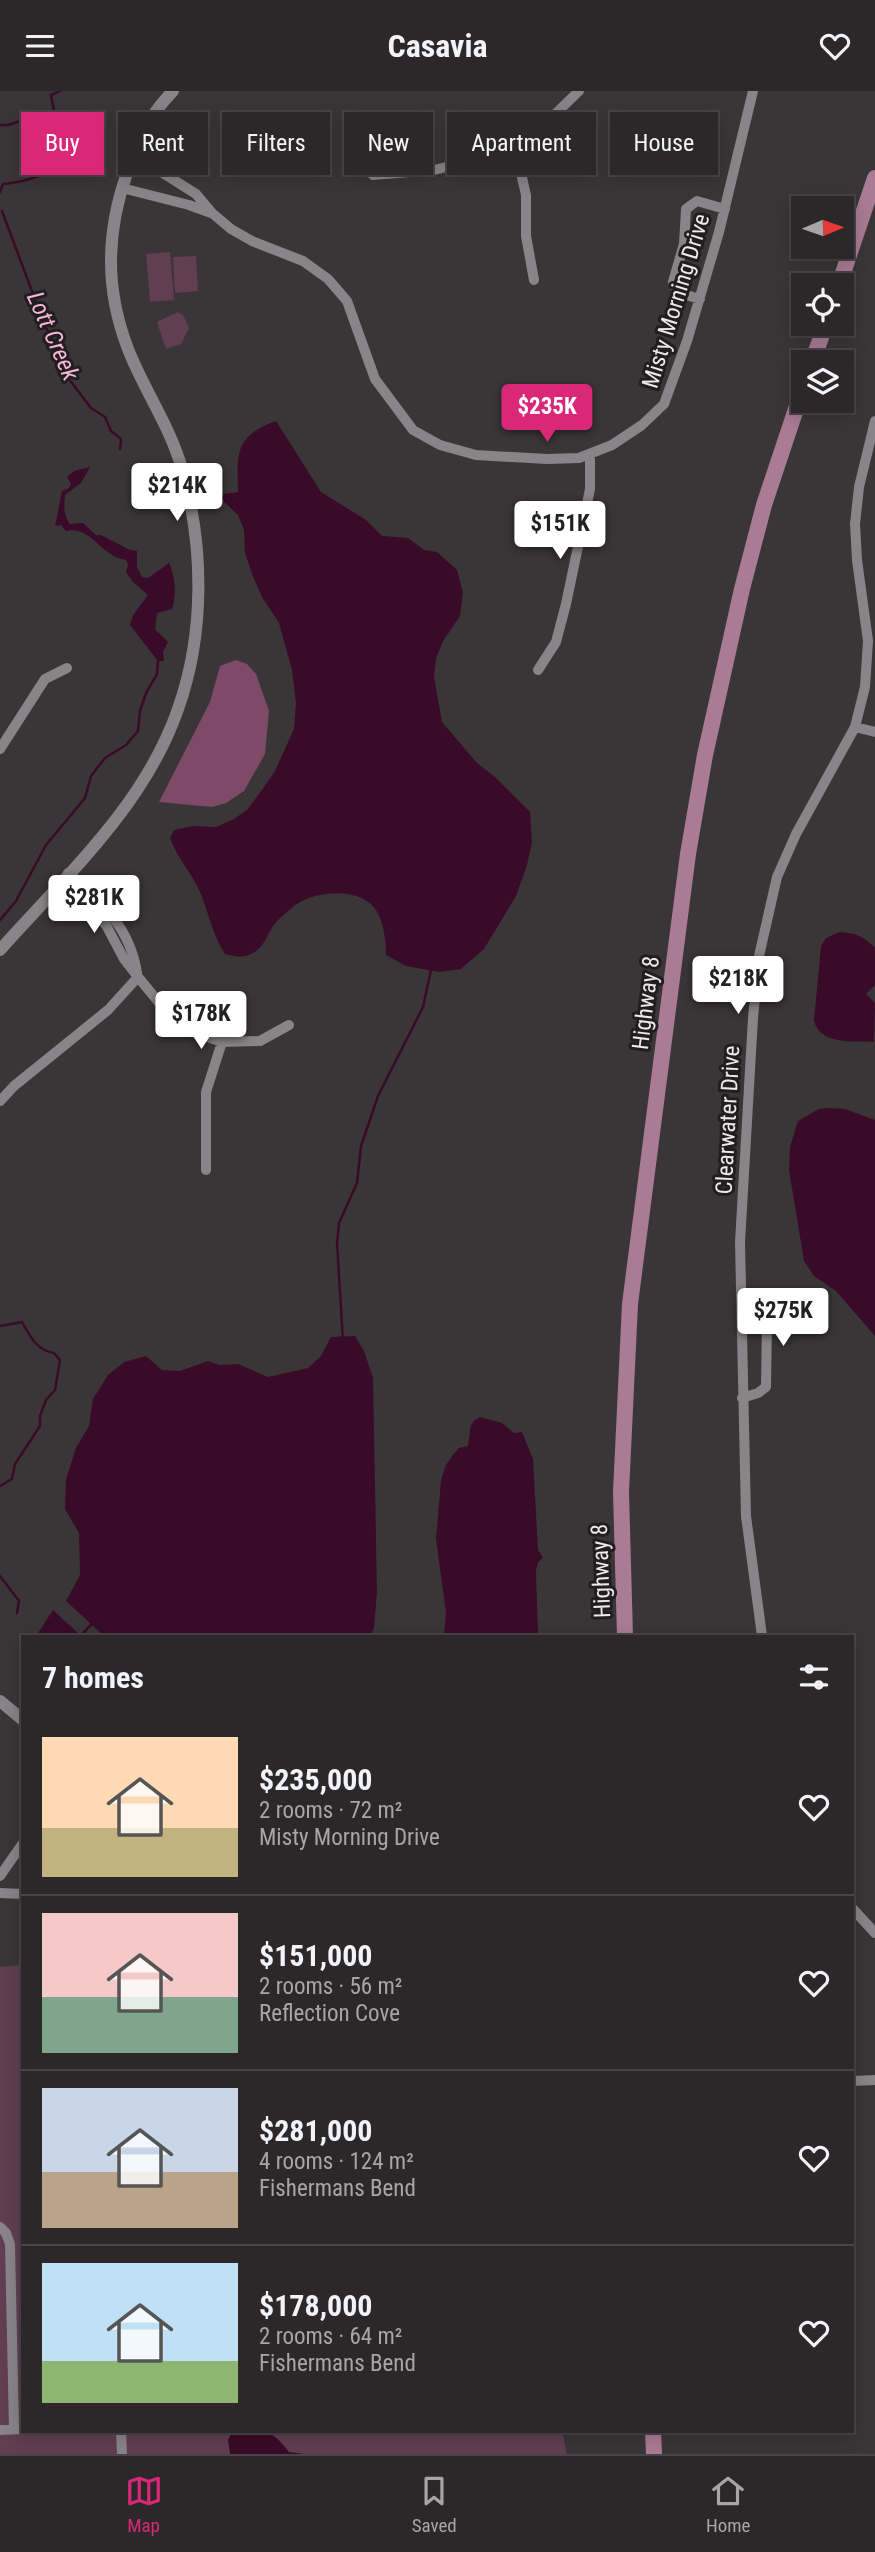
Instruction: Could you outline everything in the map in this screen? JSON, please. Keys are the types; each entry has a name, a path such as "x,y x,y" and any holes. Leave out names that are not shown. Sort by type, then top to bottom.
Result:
{"main road":[{"path":"843,273 875,178"},
{"name":"Highway 8","path":"625,1635 621,1492 629,1317 688,854 707,744 739,600 765,505 795,413"},
{"path":"653,2433 654,2454"}],"street":[{"path":"154,112 173,91"},
{"path":"557,112 579,91"},
{"name":"Misty Morning Drive","path":"166,175 196,194 212,213 231,229 252,241 303,261 328,279 347,301 375,379 413,430 440,445 476,455 579,458 612,445 642,425 664,404 700,299 753,91"},
{"path":"0,950 122,813 157,760 184,691 196,627 197,558 187,487 172,439 128,349 114,296 111,241 113,220 126,175"},
{"path":"521,175 526,195 526,236 534,280"},
{"name":"Misty Morning Drive","path":"122,188 212,213"},
{"path":"700,299 679,293 673,282 684,244 686,209 697,201 725,209"},
{"name":"Clearwater Drive","path":"762,1635 746,1515 740,1242 751,1044 759,956 777,877 796,834 855,726 862,702 868,670 868,641 855,524 859,487 875,421"},
{"path":"538,670 556,642 566,604 590,489 590,455"},
{"path":"0,749 45,679 67,668"},
{"path":"862,702 875,705"},
{"path":"855,726 875,732"},
{"path":"68,873 105,905 116,920 134,956 138,977"},
{"path":"59,883 106,926 124,959 138,977 166,1011 193,1032 222,1042 260,1041 289,1025"},
{"path":"0,1101 14,1086 108,1010 138,977"},
{"path":"206,1171 206,1092 222,1042"},
{"path":"741,1296 759,1303 765,1310 767,1357 766,1387 758,1393 742,1398"},
{"path":"0,1701 21,1718"},
{"path":"0,1876 21,1846"},
{"path":"0,1893 21,1894"},
{"path":"854,1910 875,1933"},
{"path":"854,2081 875,2080"},
{"path":"0,2227 6,2233 9,2244 18,2429 0,2430"},
{"path":"121,2433 122,2454"}],"shaded area":[{"path":"170,252 174,300 150,302 146,254"},
{"path":"196,256 198,291 175,293 173,257"},
{"path":"178,312 183,315 189,328 181,344 166,349 157,322"},
{"path":"276,421 321,492 366,520 382,536 408,538 424,550 437,552 457,570 463,593 460,616 443,641 436,659 434,677 442,722 477,763 530,812 532,842 516,896 484,949 461,969 439,972 406,966 386,955 383,928 375,909 363,899 343,893 311,897 294,906 276,922 259,949 252,954 241,957 225,954 197,885 170,838 174,830 193,826 216,827 248,809 274,773 294,729 296,703 292,670 279,623 262,597 252,574 245,553 244,530 238,515 221,499 224,494 238,492 241,447 253,433"},
{"path":"90,467 81,483 65,495 66,517 70,524 83,523 96,535 137,551 137,567 142,577 148,578 169,563 175,586 174,604 172,609 157,613 155,629 168,642 163,652 164,661 158,661 130,625 133,615 148,595 126,572 126,560 109,553 82,532 66,531 61,525 55,526 62,491 71,484 67,477 74,471"},
{"path":"236,660 247,664 256,674 269,711 265,754 244,791 226,803 212,807 159,802 210,702 220,666"},
{"path":"839,932 859,936 875,948 875,985 866,994 875,1003 874,1042 830,1038 822,1034 814,1020 821,946 826,938"},
{"path":"819,1109 845,1109 875,1120 875,1336 836,1291 814,1276 804,1261 789,1170 790,1147 798,1121"},
{"path":"355,1336 364,1351 373,1378 377,1592 374,1628 370,1635 103,1635 66,1601 80,1575 79,1533 65,1509 66,1479 76,1448 89,1426 93,1399 108,1375 124,1362 146,1356 162,1370 180,1371 208,1361 219,1365 238,1364 268,1377 308,1368 321,1356 331,1337"},
{"path":"480,1417 502,1423 514,1433 522,1432 533,1459 538,1550 543,1558 538,1562 536,1571 538,1635 444,1635 446,1613 436,1539 441,1480 453,1455 459,1448 468,1446 471,1425"},
{"path":"53,1610 80,1635 37,1635"},
{"path":"21,1965 21,2433 562,2433 567,2454 0,2454 0,1967"},
{"path":"232,2433 267,2433 289,2452 304,2454 230,2454 228,2440"}],"waterway":[{"name":"Lott Creek","path":"0,192 3,184 38,176 54,166 59,141 51,95 60,91"},
{"path":"0,125 21,121"},
{"name":"Lott Creek","path":"2,211 65,374 91,408 105,417 111,431 121,439 120,449"},
{"name":"Lott Creek","path":"0,920 16,901 46,845 85,798 91,776 105,758 126,745 138,731 140,711 157,674 158,661"},
{"path":"343,1341 337,1243 339,1223 357,1183 361,1146 378,1096 423,1007 431,970"},
{"name":"Lott Creek","path":"0,1326 22,1322 38,1346 54,1353 60,1360 55,1390 46,1400 40,1416 40,1426 15,1464 12,1479 0,1486"},
{"name":"Lott Creek","path":"0,1576 19,1601 17,1613"},
{"path":"81,1635 93,1623"}]}
